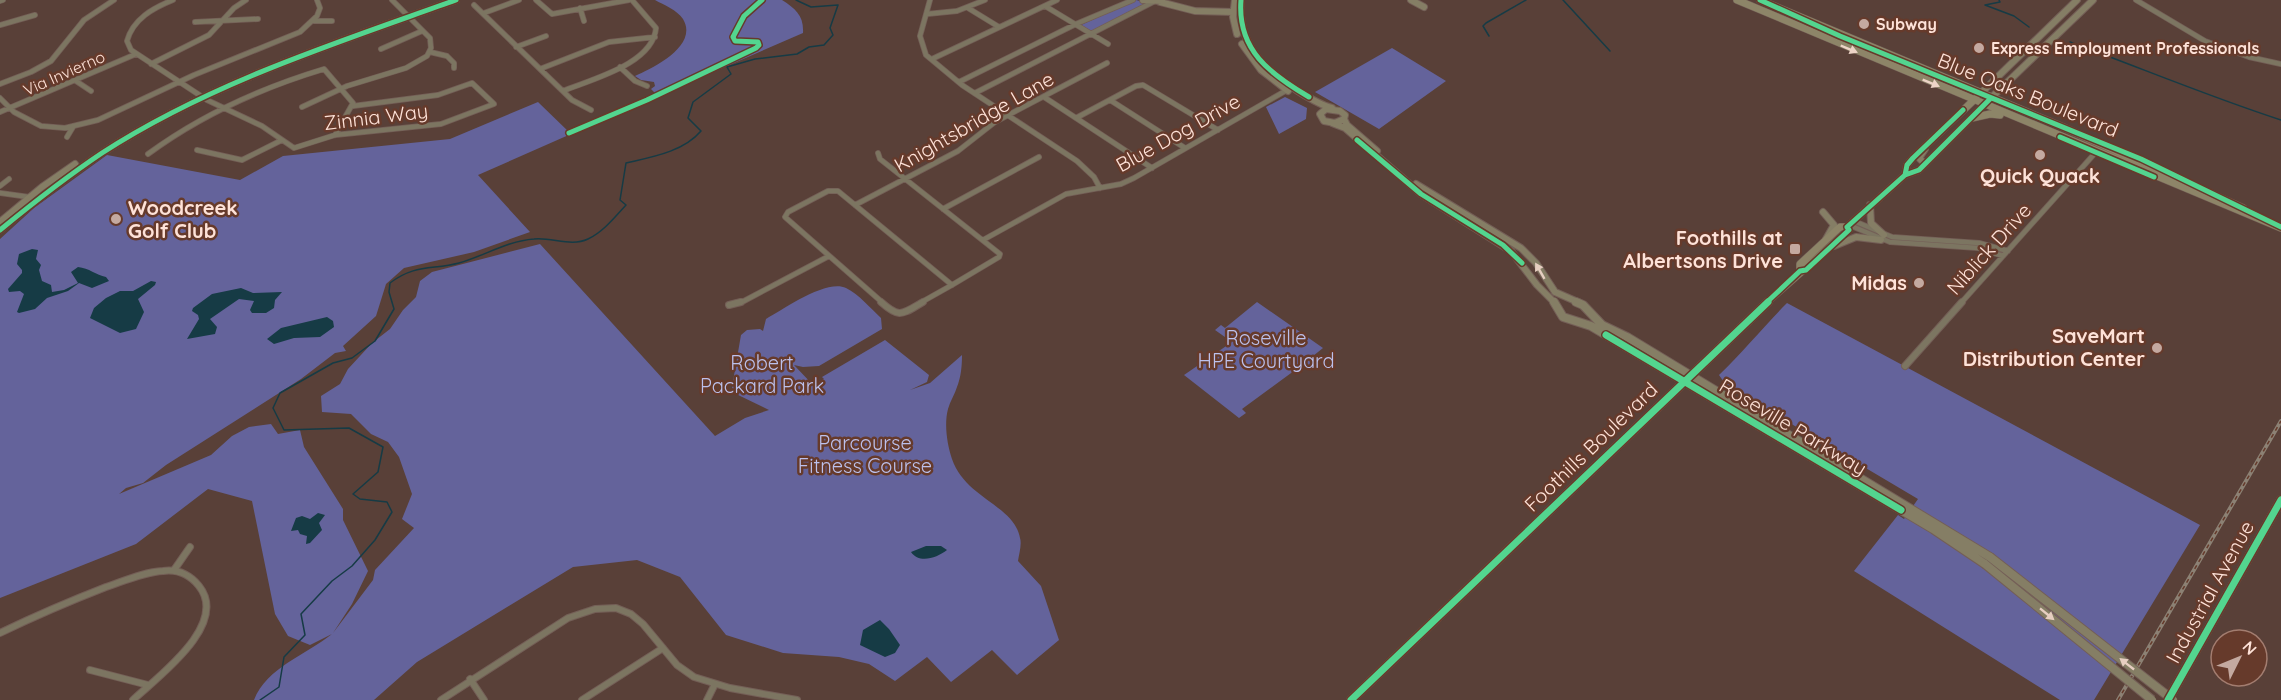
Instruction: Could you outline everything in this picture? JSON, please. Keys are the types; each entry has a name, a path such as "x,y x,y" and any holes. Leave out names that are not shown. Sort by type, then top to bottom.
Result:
{"main road":[{"name":"Blue Oaks Boulevard","path":"1737,0 2096,152 2281,227"},
{"name":"Blue Oaks Boulevard","path":"1760,0 1831,32 2123,152 2281,227"},
{"path":"1757,8 1831,32"},
{"name":"Foothills Boulevard","path":"1905,175 1906,165 1981,93"},
{"name":"Foothills Boulevard","path":"1800,271 1800,264 1825,241 1840,228 1850,224 1905,175 1919,170 1991,98"},
{"path":"1968,119 1990,114 2025,122"},
{"path":"2096,152 2108,153 2198,186"},
{"name":"Foothills Boulevard","path":"1351,700 1686,378 1800,271 1806,270 1834,246 1849,230 1850,224"}],"street":[{"path":"0,84 31,72 51,60 62,50 84,20 114,0"},
{"path":"158,0 167,2"},
{"path":"136,54 128,45 129,32 142,18 173,0"},
{"path":"151,64 199,42 234,8 246,0"},
{"path":"0,98 10,108 41,126 73,127 105,118 179,82 294,35 314,21 320,8 317,0"},
{"path":"302,107 342,88 414,65 430,52 432,42 393,0"},
{"path":"0,222 104,151 200,96 445,0"},
{"path":"407,16 456,0"},
{"path":"484,13 519,0"},
{"path":"536,0 552,14 630,0 655,26 656,37 645,52 620,67 563,91"},
{"path":"930,0 920,40 923,50 959,82 1082,164 1100,188"},
{"path":"927,14 948,13 968,8 985,0"},
{"path":"932,59 1057,0"},
{"path":"959,82 1076,24 1133,0"},
{"path":"1143,0 1159,1 1195,11 1248,12"},
{"path":"1170,0 1196,8 1236,12"},
{"path":"1235,0 1236,30 1248,54 1261,70 1287,90 1313,105 1324,121 1345,128 1412,188 1503,245"},
{"path":"1241,0 1236,12 1246,42 1267,68 1292,88 1322,105 1342,112 1347,124 1420,187 1493,231 1529,256 1555,292 1586,307 1590,314 1586,320 1576,322 1566,319 1553,300 1533,280 1522,263 1492,235 1493,231"},
{"path":"1411,0 1424,7"},
{"name":"Foothills Boulevard","path":"1981,93 2077,0"},
{"name":"Foothills Boulevard","path":"1991,98 2093,0"},
{"path":"2136,0 2205,41 2233,52 2281,64"},
{"path":"975,93 1118,21 1138,8 1159,1"},
{"path":"474,5 516,48 578,105 591,110"},
{"path":"1045,6 1108,44"},
{"path":"580,8 584,21"},
{"path":"968,8 999,27"},
{"path":"0,25 35,15"},
{"path":"195,22 258,19"},
{"path":"314,21 332,21"},
{"path":"381,49 422,31"},
{"path":"516,48 546,36"},
{"path":"540,69 609,42 656,37"},
{"path":"430,52 447,56 454,63 454,68"},
{"name":"Zinnia Way","path":"136,54 200,96 224,110 262,126 294,148 335,135 441,124 494,104 472,83 438,95 353,106"},
{"name":"Via Invierno","path":"0,112 136,54"},
{"name":"Knightsbridge Lane","path":"855,205 964,148 987,127 1107,63"},
{"path":"620,67 635,81 647,86"},
{"path":"148,154 177,134 224,110 289,81 324,69 350,98 353,106 335,135"},
{"path":"76,81 91,91"},
{"path":"1076,118 1137,85 1145,85 1218,130"},
{"name":"Blue Dog Drive","path":"983,240 1066,194 1121,184 1287,90"},
{"path":"1044,97 1152,168"},
{"path":"1110,100 1185,148"},
{"path":"1320,114 1332,108"},
{"path":"1332,123 1344,119"},
{"path":"67,137 73,127"},
{"path":"197,150 242,160 282,140"},
{"path":"1924,147 1926,150 1919,158 1925,164"},
{"name":"Niblick Drive","path":"1905,366 2096,152"},
{"path":"878,153 880,159 983,240 1000,254 999,257 952,285 902,314 894,313 787,220 785,215 832,190 838,191 952,285"},
{"path":"943,209 1039,157"},
{"path":"0,186 9,179"},
{"path":"0,193 33,198"},
{"path":"0,230 33,198"},
{"path":"1870,205 1871,223 1883,237"},
{"path":"1823,212 1834,225 1825,241"},
{"path":"1453,214 1487,231 1493,231"},
{"path":"1850,224 1909,245 1978,248 2003,256"},
{"path":"1834,246 1856,237 1883,237 1968,240 2008,251"},
{"path":"729,305 744,301 829,256"},
{"path":"1560,312 1563,303 1576,302"},
{"name":"Roseville Parkway","path":"1590,314 1602,326 1627,337 1686,378"},
{"name":"Roseville Parkway","path":"1576,322 1591,327 1686,378 1988,560 2174,700"},
{"name":"Industrial Avenue","path":"2168,700 2281,500"},
{"path":"174,570 190,548"},
{"name":"Roseville Parkway","path":"1988,560 2152,700"},
{"path":"0,633 36,616 148,573 174,570 189,577 201,587 207,602 204,619 193,642 134,700"},
{"path":"441,700 470,679 568,618 597,609 624,611 640,619 686,672 715,684 797,700"},
{"path":"582,700 663,648"},
{"path":"90,670 148,685"},
{"path":"470,679 484,700"},
{"path":"707,700 715,684"}],"green space":[{"path":"655,0 782,0 798,14 802,22 803,33 658,96 651,89 655,86 654,82 641,80 635,76 672,55 685,38 686,29 683,19 677,13"},
{"path":"1136,0 1147,3 1120,19 1091,31 1081,25"},
{"path":"1392,48 1446,81 1379,129 1315,92"},
{"path":"1285,97 1307,108 1306,119 1279,134 1266,107"},
{"path":"538,102 571,134 478,175 530,232 474,252 404,268 386,284 376,316 343,346 346,351 335,353 301,379 166,465 143,483 126,488 119,494 211,455 232,436 249,427 271,424 278,434 300,430 304,447 343,509 343,520 368,571 352,604 333,633 373,580 375,570 414,528 402,519 412,494 399,457 388,442 371,434 351,414 322,412 321,396 340,384 348,369 372,343 390,329 403,310 416,297 420,281 432,272 540,244 715,436 745,418 769,410 734,393 732,387 741,335 747,330 760,329 763,331 766,319 805,296 838,286 846,288 865,302 881,318 882,329 819,366 794,365 813,385 824,379 822,377 885,340 929,375 927,382 910,390 930,383 962,355 959,379 946,421 952,459 958,472 967,483 1009,517 1016,527 1021,540 1018,561 1041,586 1059,640 1017,675 992,650 951,682 927,657 895,681 869,664 839,657 783,653 726,635 680,577 637,560 573,567 417,662 374,700 254,700 268,679 278,670 332,634 310,645 288,636 275,614 252,501 208,489 136,544 0,598 0,239 34,208 107,155 240,180 283,156 450,139"},
{"name":"Roseville HPE Courtyard","path":"1257,302 1323,348 1313,356 1320,361 1308,370 1302,365 1242,409 1246,413 1239,418 1184,375 1232,342 1215,330 1221,325 1225,328"},
{"path":"1787,303 2200,525 2094,700 2060,700 1854,571 1898,515 1904,519 1918,499 1726,385 1719,375"}],"water":[{"path":"32,249 38,250 36,259 41,265 39,270 42,281 51,285 52,292 64,290 78,283 71,272 78,267 106,277 109,281 92,288 79,283 68,291 47,298 35,309 19,313 17,312 24,294 20,291 9,292 8,289 22,273 17,264 19,254"},
{"path":"151,281 156,282 155,285 138,299 144,312 136,329 120,333 90,318 94,308 106,298 120,291 133,291"},
{"path":"241,288 253,293 282,292 275,300 274,308 266,313 252,313 250,310 254,301 239,299 210,319 217,327 215,334 187,339 199,319 198,315 192,311 193,308 212,294"},
{"path":"327,317 333,321 334,327 320,337 294,338 274,344 267,339 281,328"},
{"path":"318,513 325,515 319,523 322,530 310,543 306,544 307,536 300,534 298,530 291,531 296,518 302,516 310,519"},
{"path":"926,546 941,546 947,550 923,559 914,556 911,552"},
{"path":"880,620 900,645 895,653 885,657 860,645 863,630"}],"waterway":[{"path":"260,700 279,687 284,657 305,635 301,614 332,581 352,566 375,540 392,512 387,502 360,499 353,494 378,472 383,447 349,428 284,430 273,408 280,393 333,363 352,358 375,341 394,309 389,292 390,283 399,277 416,270 459,263 524,240 575,242 588,239 599,232 626,205 620,200 626,163 666,153 694,138 701,131 688,118 693,102 731,74 727,67 755,59 797,54 809,47 824,45 833,35 830,28 838,5 811,7 796,0"},
{"path":"1489,36 1483,26 1486,23 1526,0"},
{"path":"1563,0 1610,51"},
{"path":"1999,0 2000,2 1985,5 2014,16 2029,27"},
{"path":"2070,42 2281,120"}],"railway":[{"path":"2118,700 2281,421"}],"cycle path":[{"path":"0,230 50,189 103,152 216,92 275,67 456,0"},
{"path":"569,133 647,100 756,48 759,45 758,42 735,41 733,37 744,16 762,0"},
{"path":"1241,0 1242,32 1249,46 1269,70 1309,97"},
{"path":"1760,0 1840,36 2141,159 2281,227"},
{"path":"1351,700 1800,271 1806,270 1849,230 1847,227 1905,175 1919,170 1991,98"},
{"path":"1905,175 1907,165 1913,158 1963,110"},
{"path":"2060,137 2154,177"},
{"path":"1357,140 1421,194 1503,245 1522,263"},
{"path":"1606,335 1901,510"},
{"path":"2168,700 2281,500"}],"place":[{"name":"Subway","path":"1864,24"},
{"name":"Express Employment Professionals","path":"1979,48"},
{"name":"Quick Quack","path":"2040,155"},
{"name":"Woodcreek Golf Club","path":"116,219"},
{"name":"Foothills at Albertsons Drive","path":"1795,249"},
{"name":"Midas","path":"1919,283"},
{"name":"SaveMart Distribution Center","path":"2157,348"}],"park label":[{"name":"Robert Packard Park","path":"762,374"},
{"name":"Parcourse Fitness Course","path":"865,454"}]}
